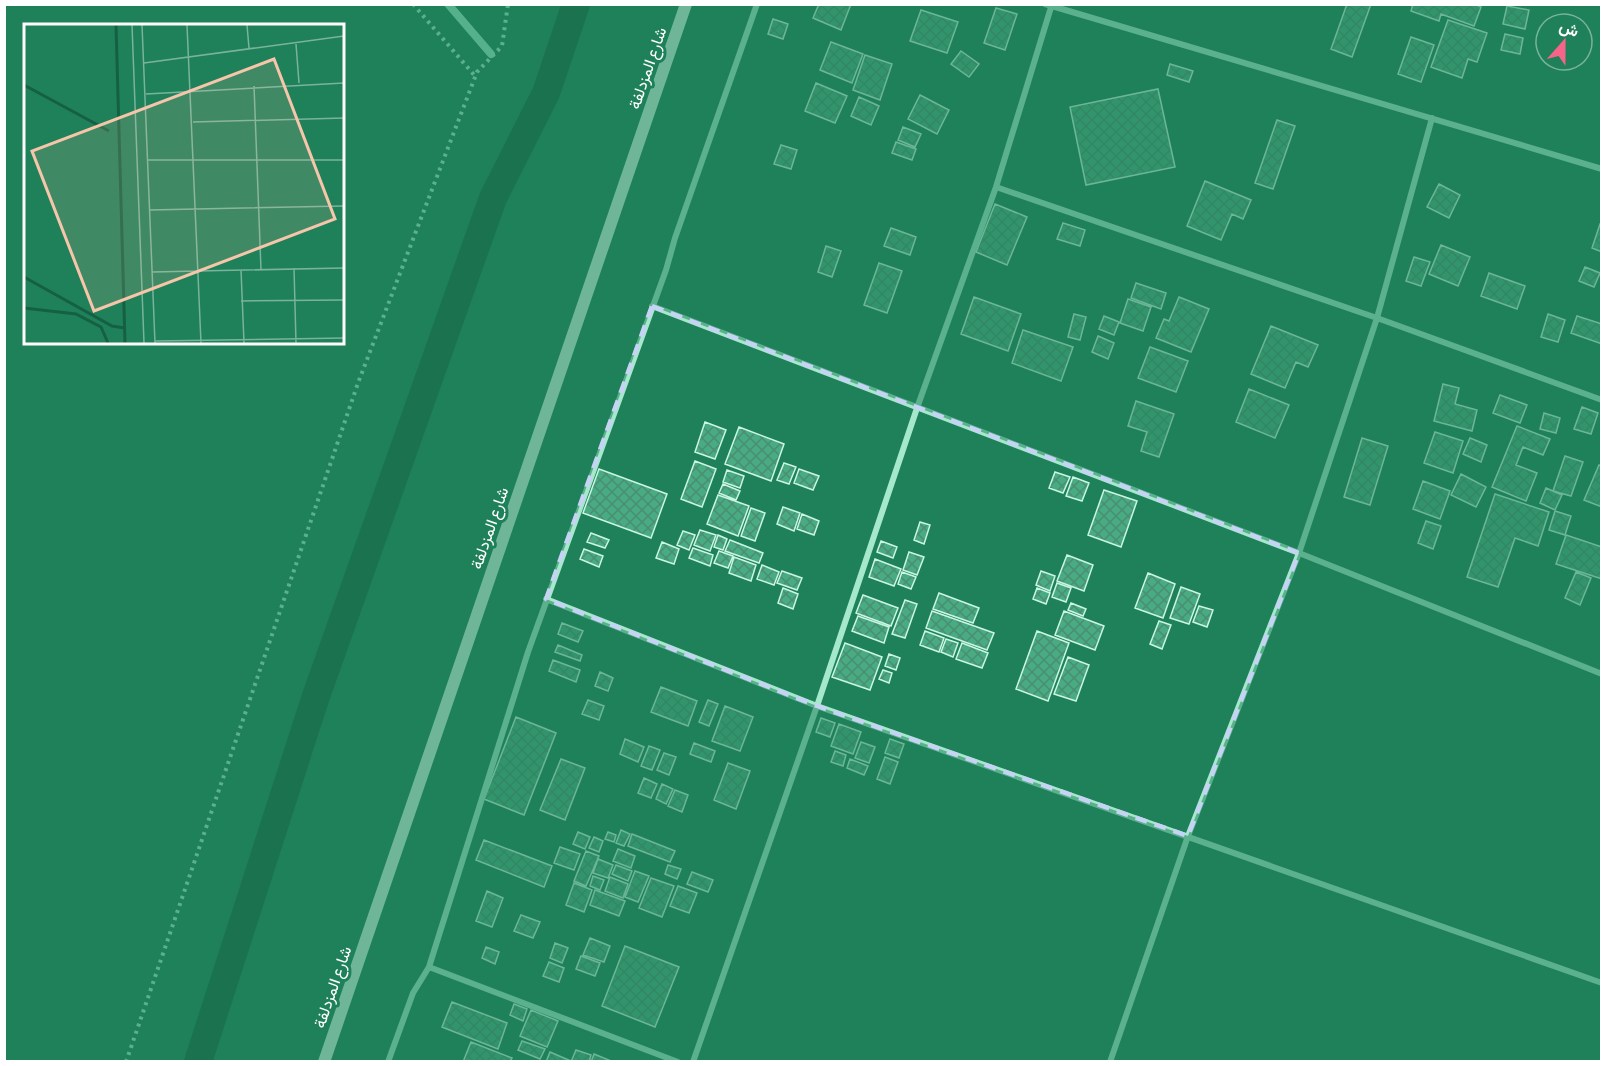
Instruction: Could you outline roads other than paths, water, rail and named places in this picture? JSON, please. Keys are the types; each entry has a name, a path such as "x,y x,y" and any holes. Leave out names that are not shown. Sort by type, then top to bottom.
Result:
{"street":[{"name":"شارع المزدلفة","path":"324,1062 686,4"},
{"path":"388,1062 413,993 429,967 546,599 666,270 675,238 757,4"},
{"path":"693,1062 817,706 916,408 996,187 1049,5 1602,169"},
{"path":"1110,1062 1188,836 1299,553 1377,318 1432,118"},
{"path":"996,187 1377,318 1602,400"},
{"path":"652,306 1299,553 1602,674"},
{"path":"546,599 817,706 1602,983"},
{"path":"429,967 678,1062"}],"waterway":[{"path":"448,4 491,54"},
{"path":"198,1062 315,699 493,198 546,93 576,4"}]}
